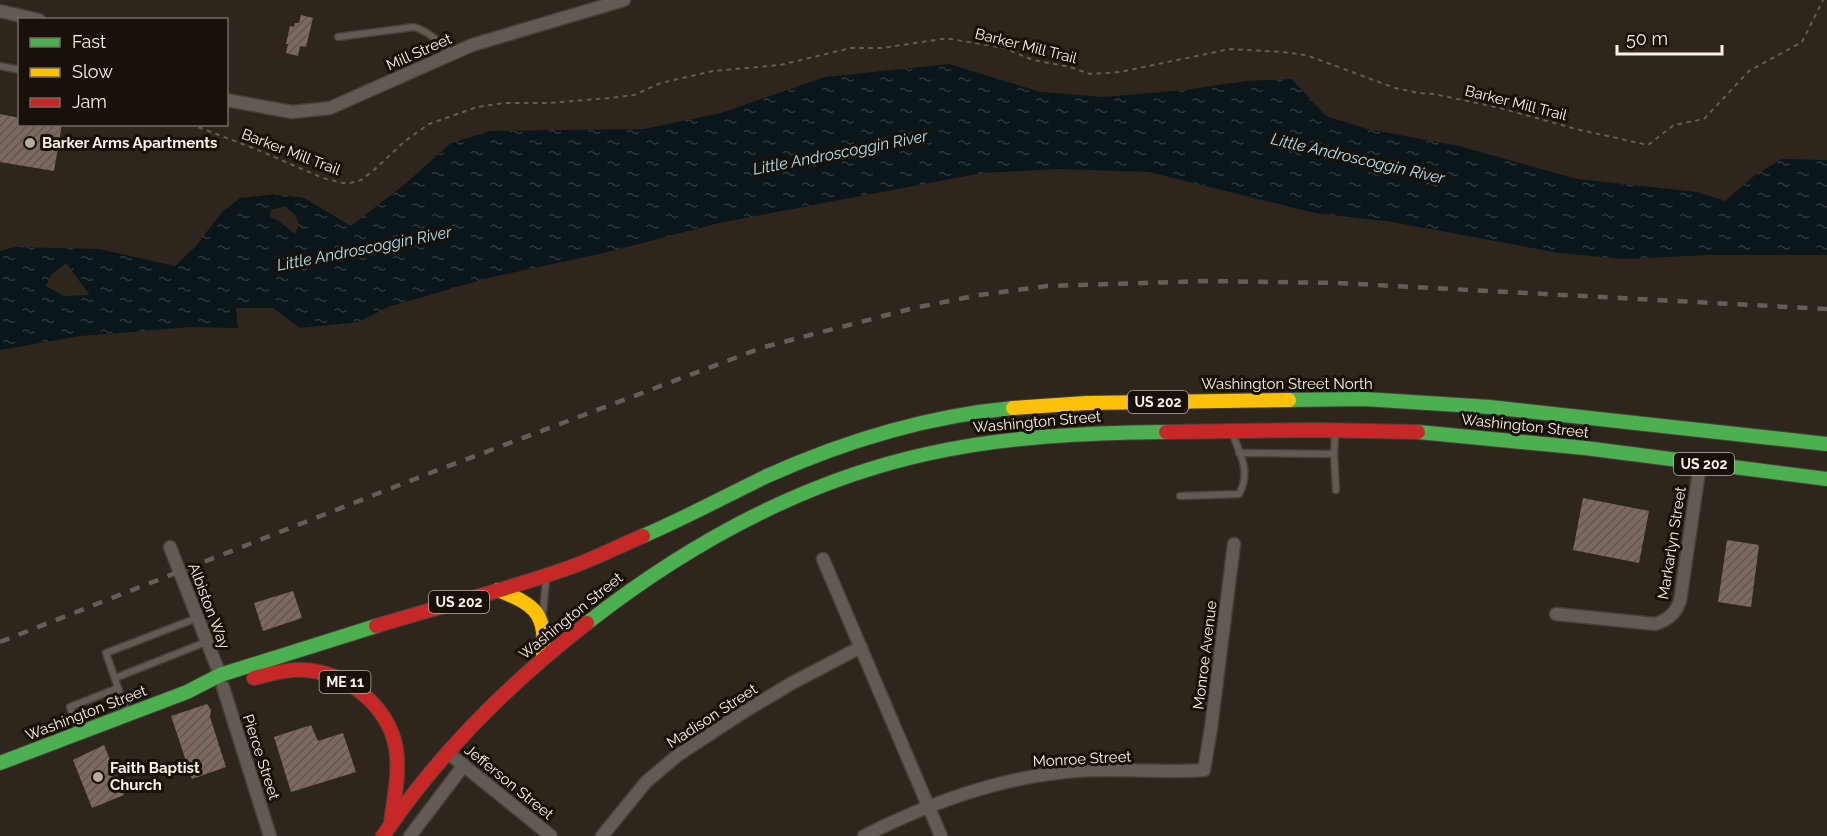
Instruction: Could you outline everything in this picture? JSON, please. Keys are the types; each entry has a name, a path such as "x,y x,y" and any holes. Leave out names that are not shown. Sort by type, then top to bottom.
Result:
{"highway":[{"name":"Washington Street North","path":"725,497 833,448 893,429 963,414 1086,403 1229,406 1364,399 1442,403 1490,406 1827,444"},
{"name":"Washington Street","path":"383,836 447,752 488,709 543,657 605,607 670,562 775,506 847,477 922,454 1032,436 1231,426 1439,434 1827,479"},
{"name":"Washington Street","path":"0,763 188,692 417,613 572,567 621,547 725,497"},
{"path":"498,590 526,602 535,610 542,621 545,635 543,657"},
{"name":"ME 11","path":"221,681 294,670 312,670 344,681 367,698 384,717 396,747 397,782 391,823"}],"street":[{"name":"Mill Street","path":"228,100 292,112 330,108 472,45 624,0"},
{"path":"0,11 30,18"},
{"name":"Markarlyn Street","path":"1556,614 1655,624 1664,622 1671,616 1680,601 1700,464"},
{"name":"Monroe Avenue","path":"1204,770 1234,544"},
{"name":"Albiston Way","path":"170,547 221,681"},
{"path":"823,559 941,836"},
{"name":"Madison Street","path":"602,836 646,782 678,755 752,706 861,647"},
{"name":"Pierce Street","path":"221,681 270,836"},
{"name":"Jefferson Street","path":"447,752 551,836"},
{"path":"410,836 464,765"},
{"name":"Monroe Street","path":"864,836 979,788 1034,776 1096,770 1204,770"}],"lane":[{"path":"338,37 414,27 423,30 452,54"},
{"path":"0,74 1,66 18,70"},
{"path":"1180,496 1239,494 1245,484 1244,465 1231,426"},
{"path":"1336,430 1334,454 1336,490"},
{"path":"1239,453 1334,454"},
{"path":"542,621 546,576"},
{"path":"128,714 106,653 197,618"},
{"path":"115,678 206,642"},
{"path":"78,733 70,707 118,688"}],"path":[{"name":"Barker Mill Trail","path":"195,126 323,178 350,183 361,180 405,141 429,124 477,107 504,103 548,103 634,95 661,83 712,71 780,65 850,48 882,48 942,39 1004,48 1033,60 1070,67 1090,74 1120,72 1230,49 1306,55 1395,88 1500,108 1576,129 1648,144 1674,125 1704,119 1749,71 1802,42 1823,0"}],"water":[{"name":"Little Androscoggin River","path":"949,64 1041,92 1103,97 1184,90 1246,81 1292,79 1326,116 1367,129 1459,146 1577,179 1697,192 1725,201 1755,175 1782,159 1827,160 1827,255 1710,255 1624,259 1559,253 1392,222 1315,213 1149,172 1058,169 982,173 719,223 604,253 488,278 388,307 359,322 300,328 273,308 236,308 238,328 190,327 81,336 0,350 0,251 15,247 99,249 175,266 195,247 222,212 240,198 276,194 304,198 351,226 405,184 451,143 490,131 644,129 721,113 825,77","holes":["285,206 296,216 299,224 295,234 270,217 271,210","66,263 89,294 89,295 64,296 46,286 51,275"]}],"building":[{"path":"301,15 313,18 306,47 300,46 298,56 286,53 288,44 286,44 290,26 294,27 295,23 299,23"},
{"name":"Barker Arms Apartments","path":"0,114 18,118 18,126 62,126 54,171 0,162"},
{"path":"1583,498 1649,511 1639,563 1573,550"},
{"path":"1727,540 1759,545 1751,607 1718,602"},
{"path":"293,591 302,618 263,631 254,603"},
{"path":"207,704 211,710 210,717 226,767 192,779 171,716"},
{"path":"311,725 318,741 343,733 356,772 291,792 274,737"},
{"name":"Faith Baptist Church","path":"104,745 124,795 92,808 73,760"}],"railway":[{"path":"0,642 430,473 764,347 914,308 979,295 1047,286 1207,281 1338,283 1827,309"}],"traffic: fast":[{"path":"1289,400 1364,399 1490,407 1827,444"},
{"path":"643,536 796,463 857,441 950,417 1013,408"},
{"path":"587,623 626,594 707,542 750,518 838,480 884,465 960,447 1018,439 1166,432"},
{"path":"1418,432 1585,448 1827,479"},
{"path":"0,763 187,692 220,675 376,626"}],"traffic: slow":[{"path":"1013,408 1086,403 1289,400"},
{"path":"498,590 522,601 537,613 543,631 543,658"}],"traffic: jam":[{"path":"1166,432 1316,430 1418,432"},
{"path":"376,626 498,591 571,567 643,536"},
{"path":"383,836 451,748 530,670 587,623"},
{"path":"254,678 291,670 320,672 350,684 375,705 392,733 396,748 397,776 391,822"}],"place":[{"name":"Barker Arms Apartments","path":"30,143"},
{"name":"Faith Baptist Church","path":"98,777"}]}
